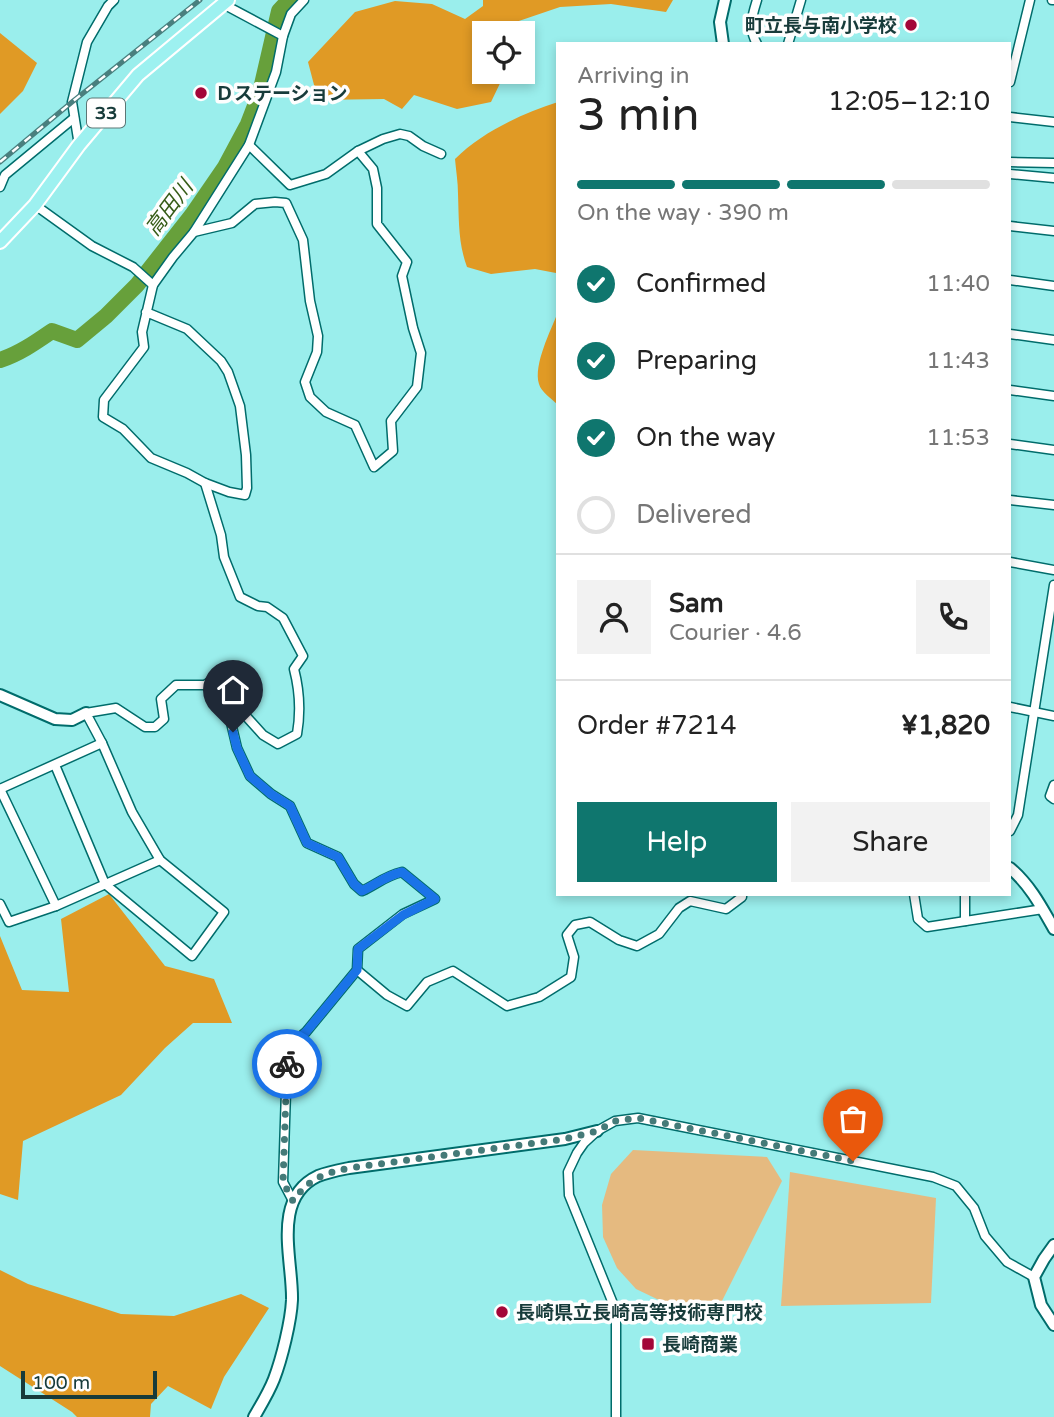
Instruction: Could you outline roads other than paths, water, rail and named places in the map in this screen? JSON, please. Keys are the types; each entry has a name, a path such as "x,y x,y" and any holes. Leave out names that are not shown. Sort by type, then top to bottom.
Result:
{"main road":[{"name":"33","path":"0,242 34,205 79,145 138,75 226,2"}],"street":[{"path":"79,145 72,102 87,42 114,0"},
{"path":"146,312 187,329 221,361 228,372 240,406 246,455 245,495 205,483 151,458 124,429 103,417 104,400 144,347 142,332 151,283 194,232 249,145 276,72 283,36 292,14 304,0"},
{"path":"723,42 720,22 725,0"},
{"path":"756,42 750,22 757,0"},
{"path":"789,42 801,0"},
{"path":"1011,78 1030,0"},
{"path":"226,2 283,36"},
{"path":"1011,117 1054,122"},
{"path":"0,187 3,172 74,118"},
{"path":"249,145 290,185 326,174 358,151 400,134 441,154"},
{"path":"194,232 232,223 255,204 286,203 303,240 310,301 318,336 317,352 305,382 310,397 326,412 355,425 374,467 393,451 391,421 417,387 421,353 402,276 407,262 377,224 377,188 373,169 358,151"},
{"path":"1011,162 1054,163"},
{"path":"1011,174 1054,178"},
{"path":"34,205 92,246 133,267 151,283"},
{"path":"1011,226 1054,232"},
{"path":"1011,280 1054,286"},
{"path":"1011,334 1054,340"},
{"path":"1011,390 1054,396"},
{"path":"1011,444 1054,450"},
{"path":"0,695 55,719 72,720 86,713 116,708 145,727 155,727 164,719 161,699 176,685 205,685 219,677 231,686 244,714 263,735 278,744 297,734 300,714 299,688 294,669 303,656 283,618 267,607 258,606 240,597 224,557 222,535 205,483"},
{"path":"1011,500 1054,505"},
{"path":"1011,562 1054,570"},
{"path":"1011,829 1018,815 1054,585"},
{"path":"205,685 225,697 237,748 250,776 290,806 307,843 338,857 354,884 362,891 387,875 402,872 435,899 403,915 358,949 357,970 306,1032 294,1042 287,1061 283,1182 293,1201"},
{"path":"1011,707 1054,716"},
{"path":"55,765 104,884 192,956 224,912 160,860 132,812 86,713"},
{"path":"56,906 0,789 102,743"},
{"path":"1054,785 1050,796 1054,799"},
{"path":"0,904 9,922 56,906 160,860"},
{"path":"1011,869 1036,896 1054,929"},
{"path":"357,970 387,995 407,1006 427,982 453,971 507,1006 538,998 570,977 574,957 567,935 575,925 590,922 618,940 637,947 659,934 679,908 690,901 726,909 743,896"},
{"path":"914,896 918,919 926,926 1042,909"},
{"path":"965,896 965,921"},
{"path":"617,1417 614,1306 569,1195 568,1172 584,1143 597,1131 615,1121 638,1118 933,1177 956,1186 974,1208 985,1236 1007,1262 1034,1278 1041,1305 1054,1325"},
{"path":"254,1417 274,1379 289,1324 292,1299 289,1214 293,1201 302,1188 316,1177 349,1168 565,1139 597,1131"},
{"path":"1034,1278 1054,1245"}],"waterway":[{"name":"高田川","path":"0,360 21,351 52,331 77,340 137,285 192,215 225,167 248,124 260,93 279,11 289,0"}],"railway":[{"path":"0,162 200,0"}],"place":[{"name":"町立長与南小学校","path":"911,25"},
{"name":"Ｄステーション","path":"201,93"},
{"name":"長崎県立長崎高等技術専門校","path":"502,1312"},
{"name":"長崎商業","path":"648,1344"}]}
